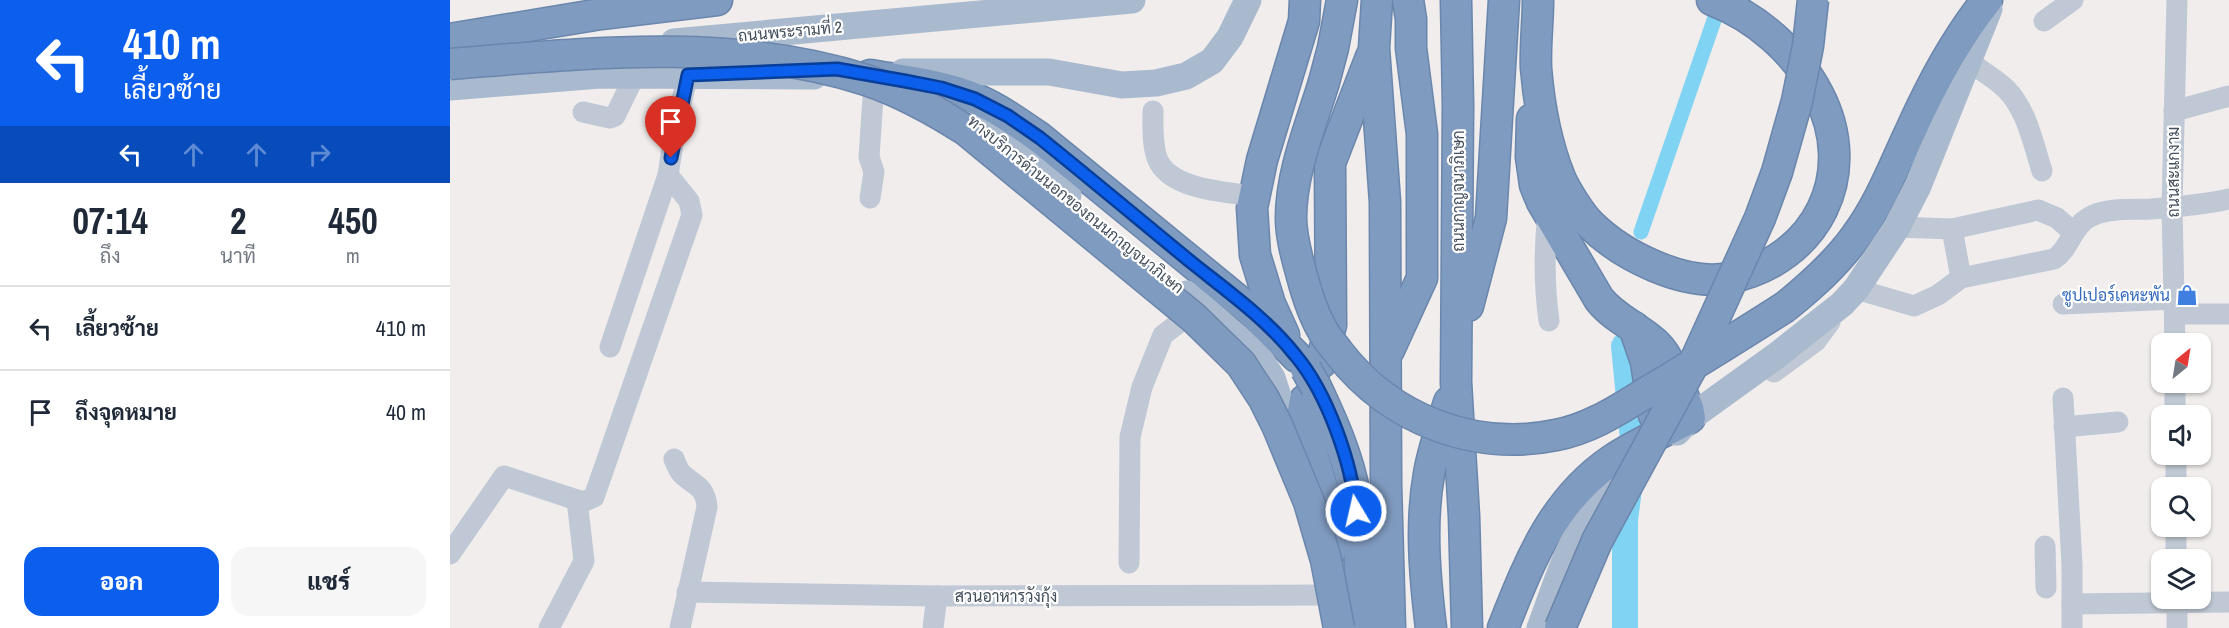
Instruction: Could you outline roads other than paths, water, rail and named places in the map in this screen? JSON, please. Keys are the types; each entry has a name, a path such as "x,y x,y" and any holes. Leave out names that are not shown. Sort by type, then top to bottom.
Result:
{"highway":[{"path":"450,39 601,14 717,0"},
{"path":"1305,0 1304,21 1262,160 1254,196 1252,208 1254,255 1269,304 1309,375 1342,446 1355,494 1359,544 1359,628"},
{"path":"1342,0 1324,82 1298,166 1291,219 1297,260 1308,298 1323,332 1371,388 1432,425 1467,436 1513,440 1556,436 1593,424 1785,307 1814,284 1857,235 1885,186 1930,89 1953,47 1987,0"},
{"path":"1377,0 1374,48 1385,202 1386,484 1390,628"},
{"path":"1385,358 1422,278 1422,134 1411,48 1411,19 1407,0"},
{"name":"ถนนกาญจนาภิเษก","path":"1456,0 1458,344 1456,382 1464,516 1467,628"},
{"path":"1458,344 1491,218 1504,0"},
{"path":"1503,628 1525,570 1553,520 1587,481 1613,459 1656,441 1690,418 1688,408 1662,350 1599,299 1548,213 1535,185 1531,157 1532,93 1536,66 1538,0"},
{"path":"1536,66 1545,130 1561,180 1588,223 1621,249 1660,268 1697,278 1728,278 1756,269 1782,255 1806,235 1826,206 1835,169 1830,124 1807,74 1784,48 1754,22 1712,0"},
{"path":"1560,628 1597,541 1696,359 1760,218 1777,172 1797,101 1808,45 1813,0"},
{"path":"1324,591 1330,549 1327,505 1304,424 1309,375 1331,325 1330,164 1374,48"},
{"path":"450,64 583,54 651,52 763,57 798,62 868,81 939,113 968,131 1194,318 1241,364 1264,399 1277,425 1309,502 1326,560 1339,628"},
{"path":"837,69 941,88 975,99 1008,116 1040,138 1250,310 1309,375"},
{"path":"1632,326 1646,362 1656,441"},
{"name":"ถนนกาญจนาภิเษก","path":"1431,628 1425,581 1426,496 1433,454 1456,382"}],"main road":[{"name":"ถนนพระรามที่ 2","path":"450,75 591,51 793,30 1132,0"},
{"path":"697,75 837,69 924,73 1049,72 1122,85 1156,83 1186,76 1212,61 1230,37 1248,0"},
{"path":"1690,418 1776,356 1849,296 1897,227 1923,176 1993,0"},
{"name":"ทางบริการด้านนอกของถนนกาญจนาภิเษก","path":"450,87 600,75 825,76 874,83 926,96 955,108 982,125 1201,305 1258,356 1272,378 1300,465 1324,591 1323,628"},
{"path":"1540,628 1582,523 1602,495 1656,441"}],"street":[{"path":"2044,21 2073,0"},
{"name":"ถนนสะแกงาม","path":"2175,333 2172,207 2177,0"},
{"path":"1968,61 2004,87 2014,98 2024,117 2042,171"},
{"path":"583,112 610,118 615,116 634,75"},
{"path":"610,347 668,175 676,124 697,75"},
{"path":"870,198 874,172 869,157 874,83"},
{"path":"2174,111 2229,96"},
{"path":"1153,111 1154,142 1158,160 1166,171 1179,180 1198,187 1254,196"},
{"path":"450,554 504,476 583,502 594,497 692,215 689,201 668,175"},
{"path":"1849,296 1914,306 1938,296 1961,278 2054,259 2063,253 2073,232 2087,218 2105,212 2172,207 2229,199"},
{"path":"1897,227 1952,229 2038,210 2057,218 2073,232"},
{"path":"1548,213 1545,257 1549,321"},
{"path":"1952,229 1961,278"},
{"path":"2063,304 2175,306 2229,314"},
{"path":"1129,563 1130,437 1142,387 1163,335 1201,305"},
{"path":"2063,398 2072,566 2072,628"},
{"path":"2064,427 2118,422"},
{"path":"674,459 680,472 696,484 706,496 707,507 680,628"},
{"path":"549,628 584,561 577,500"},
{"path":"2046,588 2045,557 2072,566"},
{"name":"สวนอาหารวังกุ้ง","path":"687,592 937,596 1324,591"},
{"path":"933,628 937,596"},
{"path":"2072,604 2151,601"},
{"path":"2211,601 2229,602"},
{"path":"2176,609 2177,628"}],"waterway":[{"path":"1641,232 1721,0"},
{"path":"1624,346 1634,450 1625,520 1625,628"}],"place":[{"name":"ซูปเปอร์เคหะพัน","path":"2187,295"}]}
